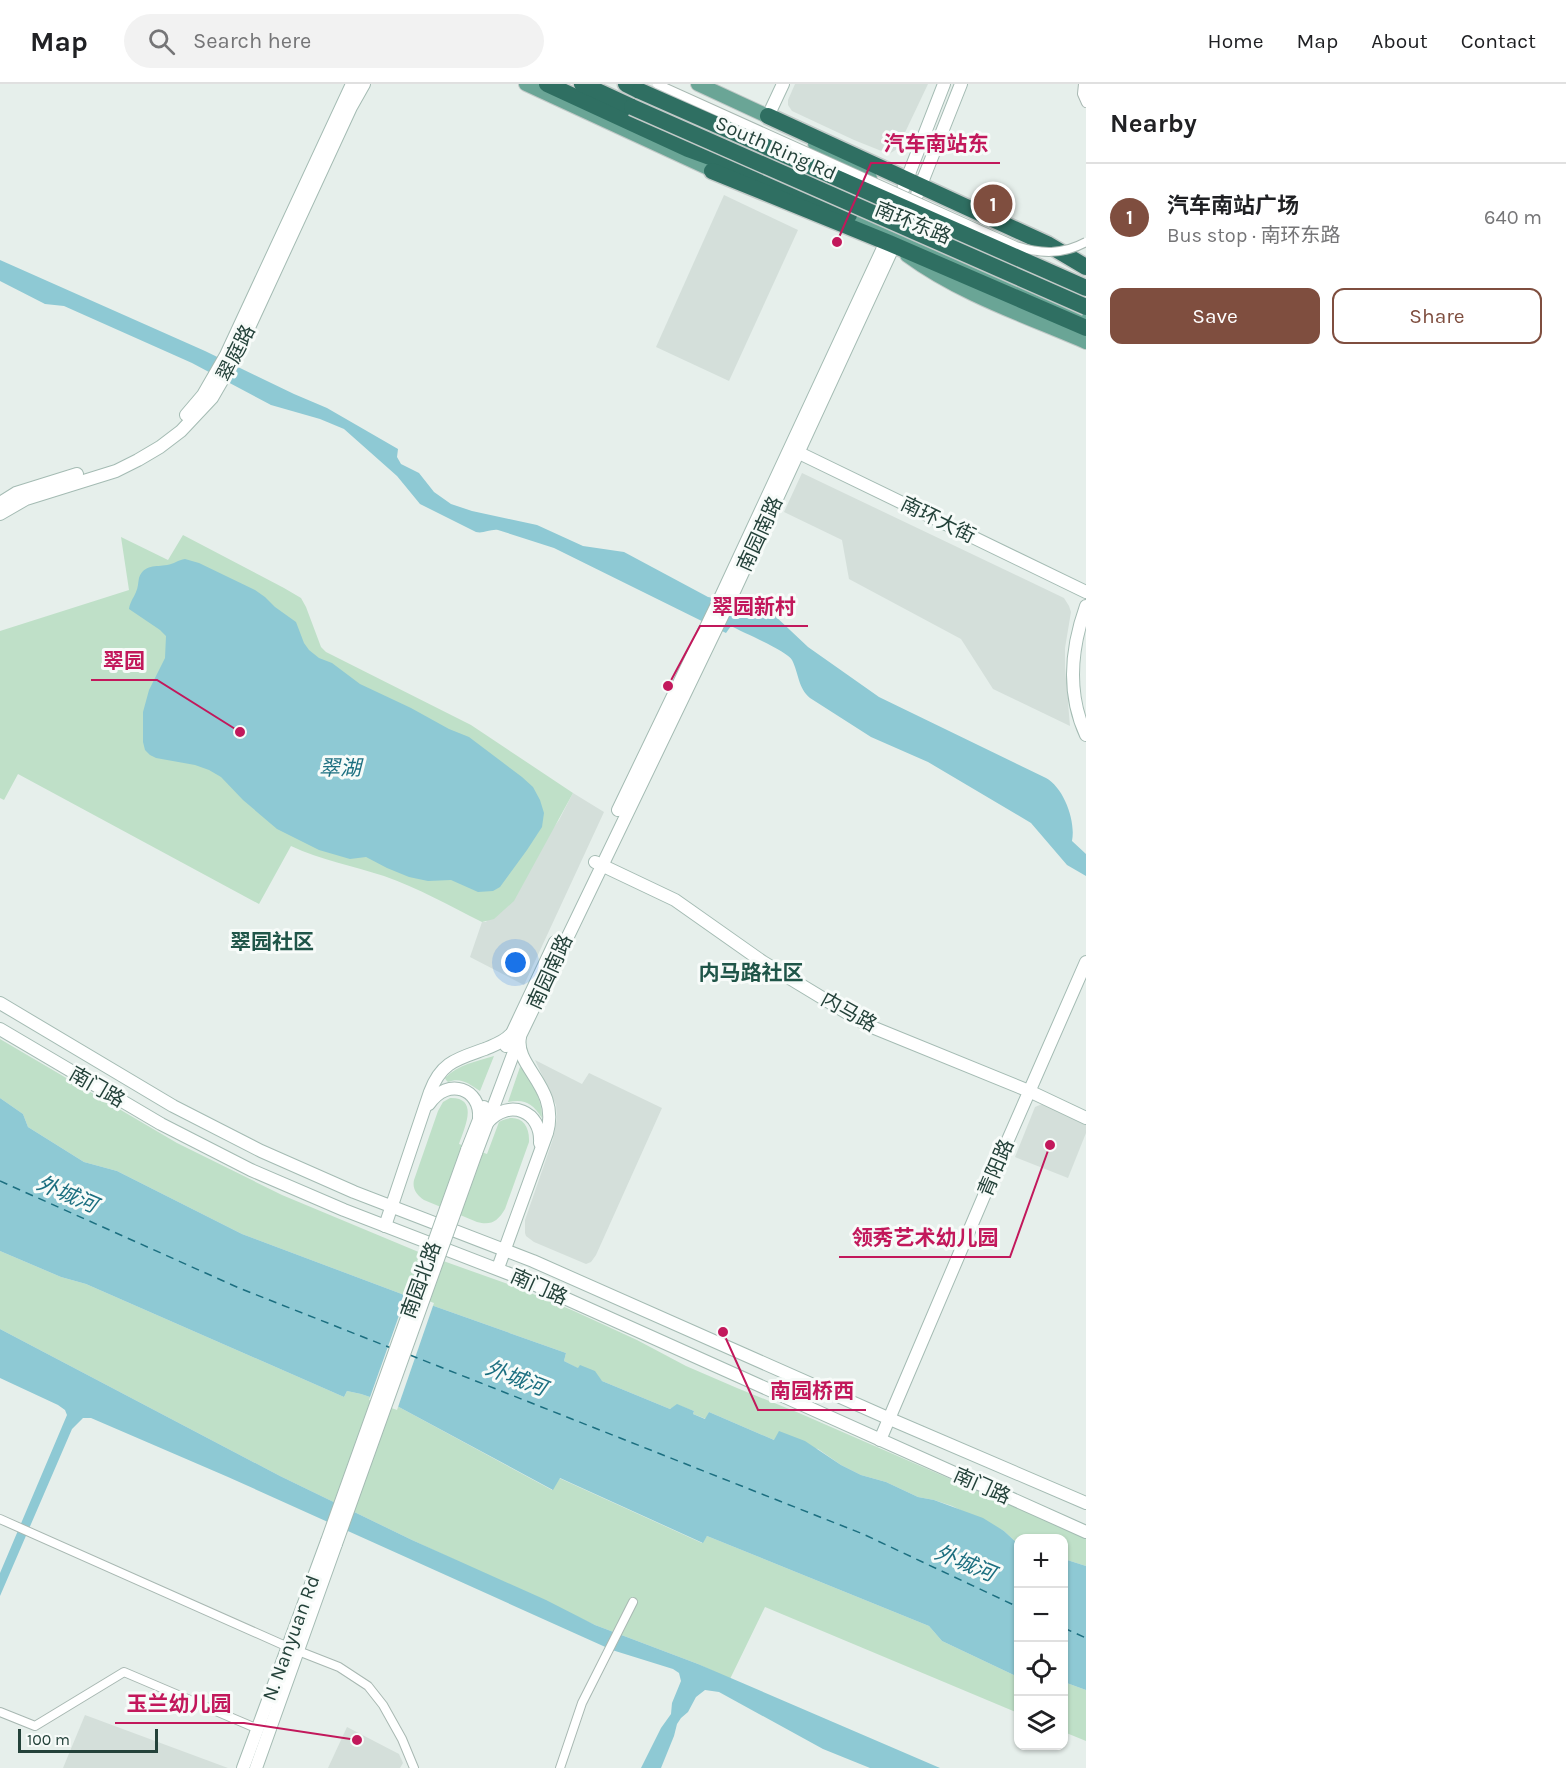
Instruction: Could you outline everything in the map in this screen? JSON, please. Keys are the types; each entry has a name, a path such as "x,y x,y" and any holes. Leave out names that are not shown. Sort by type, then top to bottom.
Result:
{"highway":[{"path":"547,84 688,149 774,182 1086,328"},
{"name":"South Ring Rd","path":"582,84 1086,307"},
{"path":"633,88 1086,288"},
{"path":"768,116 1047,244 1086,267"},
{"path":"712,171 892,239"}],"main road":[{"name":"翠庭路","path":"230,358 352,84"},
{"name":"翠庭路","path":"0,514 26,499 116,471 160,447 196,417 212,398 217,382 364,84"},
{"path":"526,84 712,171"},
{"name":"南环东路","path":"698,84 768,116 905,205 1086,281"},
{"path":"768,116 783,84"},
{"path":"914,183 944,84"},
{"path":"914,183 961,84"},
{"path":"774,182 797,133"},
{"path":"785,158 905,205"},
{"name":"南园南路","path":"522,1022 727,595 892,239 914,183"},
{"path":"892,239 931,273 1086,342"},
{"name":"南环东路","path":"892,239 1086,318"},
{"name":"翠庭路","path":"0,503 16,493 115,463 154,443 217,382"},
{"name":"南环大街","path":"794,451 1086,592"},
{"path":"1086,606 1078,630 1073,683 1076,707 1086,735"},
{"name":"内马路","path":"598,863 675,900 763,962 867,1025 1029,1091 1086,1118"},
{"name":"青阳路","path":"880,1440 1086,962"},
{"name":"南门路","path":"0,1003 173,1106 219,1131 320,1178 505,1249 1086,1503"},
{"name":"南园北路","path":"331,1543 483,1121 522,1022"},
{"name":"南门路","path":"0,1029 161,1124 286,1186 498,1268 1086,1532"},
{"path":"385,1226 434,1083 442,1069 454,1061 516,1035 520,1049 544,1092 550,1113 549,1126 498,1268"},
{"path":"425,1110 440,1091 457,1088 472,1098 483,1121 507,1109 526,1113 540,1129 540,1153"},
{"name":"N. Nanyuan Rd","path":"256,1768 320,1557 331,1543"},
{"name":"N. Nanyuan Rd","path":"243,1768 293,1649"}],"street":[{"path":"657,84 1016,246 1053,253 1075,248 1086,242"},
{"path":"1083,84 1082,94 1086,103"},
{"path":"0,1519 293,1649 339,1666 368,1686 388,1714 414,1768"},
{"path":"560,1768 582,1703 633,1602"},
{"path":"0,1712 35,1726 124,1672 258,1729"}],"shaded area":[{"path":"795,84 928,84 897,149 889,154 792,111 788,100"},
{"path":"724,195 798,230 729,381 656,347"},
{"path":"802,473 1064,598 1071,612 1065,648 1070,726 993,689 961,639 849,579 842,540 784,512"},
{"path":"573,793 604,812 524,985 470,957 482,922 486,922 559,820"},
{"path":"535,1060 582,1084 589,1073 662,1108 596,1255 591,1262 586,1264 534,1242 525,1233 525,1220 553,1139 557,1118 556,1105"},
{"path":"1042,1104 1086,1122 1086,1133 1068,1178 1015,1157 1035,1107"},
{"path":"85,1715 228,1768 63,1768"},
{"path":"347,1727 399,1754 403,1763 400,1768 328,1768"}],"green space":[{"path":"183,535 301,598 321,647 326,652 471,725 573,793 514,901 494,919 482,922 397,881 291,846 259,904 18,774 4,800 0,798 0,631 129,590 121,537 168,560"},
{"path":"0,1039 177,1143 282,1195 421,1253 516,1287 574,1311 686,1366 1086,1538 1086,1566 1068,1560 1068,1534 1014,1534 1014,1540 1004,1531 952,1506 918,1497 886,1482 861,1475 818,1449 774,1440 709,1412 706,1419 678,1405 670,1409 602,1381 564,1361 566,1353 242,1234 117,1171 84,1162 28,1127 23,1114 0,1098"},
{"path":"494,1056 480,1091 465,1082 457,1080 448,1082 445,1078 462,1066"},
{"path":"520,1067 536,1092 542,1118 528,1103 508,1102"},
{"path":"450,1098 459,1099 465,1103 467,1108 468,1115 459,1144 487,1154 499,1122 511,1118 525,1124 529,1135 529,1142 505,1209 500,1217 490,1223 477,1222 424,1200 414,1189 414,1180 438,1111 443,1102"},
{"path":"0,1251 61,1277 86,1284 344,1397 347,1391 397,1406 552,1490 559,1478 702,1543 707,1536 929,1626 942,1641 1014,1675 1014,1711 765,1607 730,1679 698,1664 595,1625 412,1540 280,1476 0,1329"},
{"path":"1068,1683 1086,1690 1086,1741 1068,1734"}],"water":[{"path":"0,260 327,408 398,449 397,457 401,464 419,473 434,492 451,504 472,511 537,525 583,546 624,552 708,597 761,607 773,614 808,647 879,697 1046,778 1058,789 1067,806 1072,824 1072,841 1086,854 1086,876 1067,865 1031,823 928,762 871,737 810,698 801,685 792,660 773,647 731,626 726,633 554,548 498,530 476,532 420,504 397,476 344,429 320,419 271,405 192,363 64,306 45,304 0,281"},
{"name":"翠湖","path":"185,559 199,563 255,590 296,622 304,643 319,658 332,663 360,684 469,737 533,787 544,813 542,827 500,887 493,891 478,892 451,880 428,881 409,877 366,857 350,859 319,850 277,829 243,800 221,777 209,770 156,758 145,750 143,712 149,690 165,658 166,636 129,607 144,570"},
{"name":"外城河","path":"0,1098 23,1114 28,1127 84,1162 117,1171 242,1234 566,1353 564,1361 578,1368 580,1365 595,1371 602,1381 670,1409 677,1404 694,1411 693,1414 705,1419 709,1412 774,1440 779,1431 805,1441 841,1465 861,1475 886,1482 918,1497 934,1500 983,1518 1014,1540 1014,1675 942,1641 929,1626 707,1536 703,1543 560,1478 553,1490 397,1406 347,1391 344,1397 86,1284 61,1277 0,1251"},
{"path":"0,1329 280,1476 412,1540 546,1600 595,1625 698,1664 940,1768 870,1768 823,1749 719,1692 705,1690 696,1697 688,1712 677,1724 661,1768 641,1768 661,1728 671,1714 672,1703 681,1681 679,1673 673,1669 612,1650 228,1477 91,1418 83,1418 72,1429 0,1596 0,1573 67,1415 65,1410 58,1405 0,1378"},
{"path":"1068,1560 1086,1566 1086,1690 1068,1683"}],"pier":[{"path":"407,1293 434,1303 397,1410 369,1400"}],"ferry route":[{"path":"0,1181 239,1288 391,1348"},
{"path":"410,1355 863,1534 1014,1605"},
{"path":"1068,1630 1086,1638"}],"place":[{"name":"汽车南站广场","path":"993,204"},
{"name":"汽车南站东","path":"837,242"},
{"name":"翠园新村","path":"668,686"},
{"name":"翠园","path":"240,732"},
{"name":"领秀艺术幼儿园","path":"1050,1145"},
{"name":"南园桥西","path":"723,1332"},
{"name":"玉兰幼儿园","path":"357,1740"}],"district":[{"name":"翠园社区","path":"272,942"},
{"name":"内马路社区","path":"751,973"}]}
